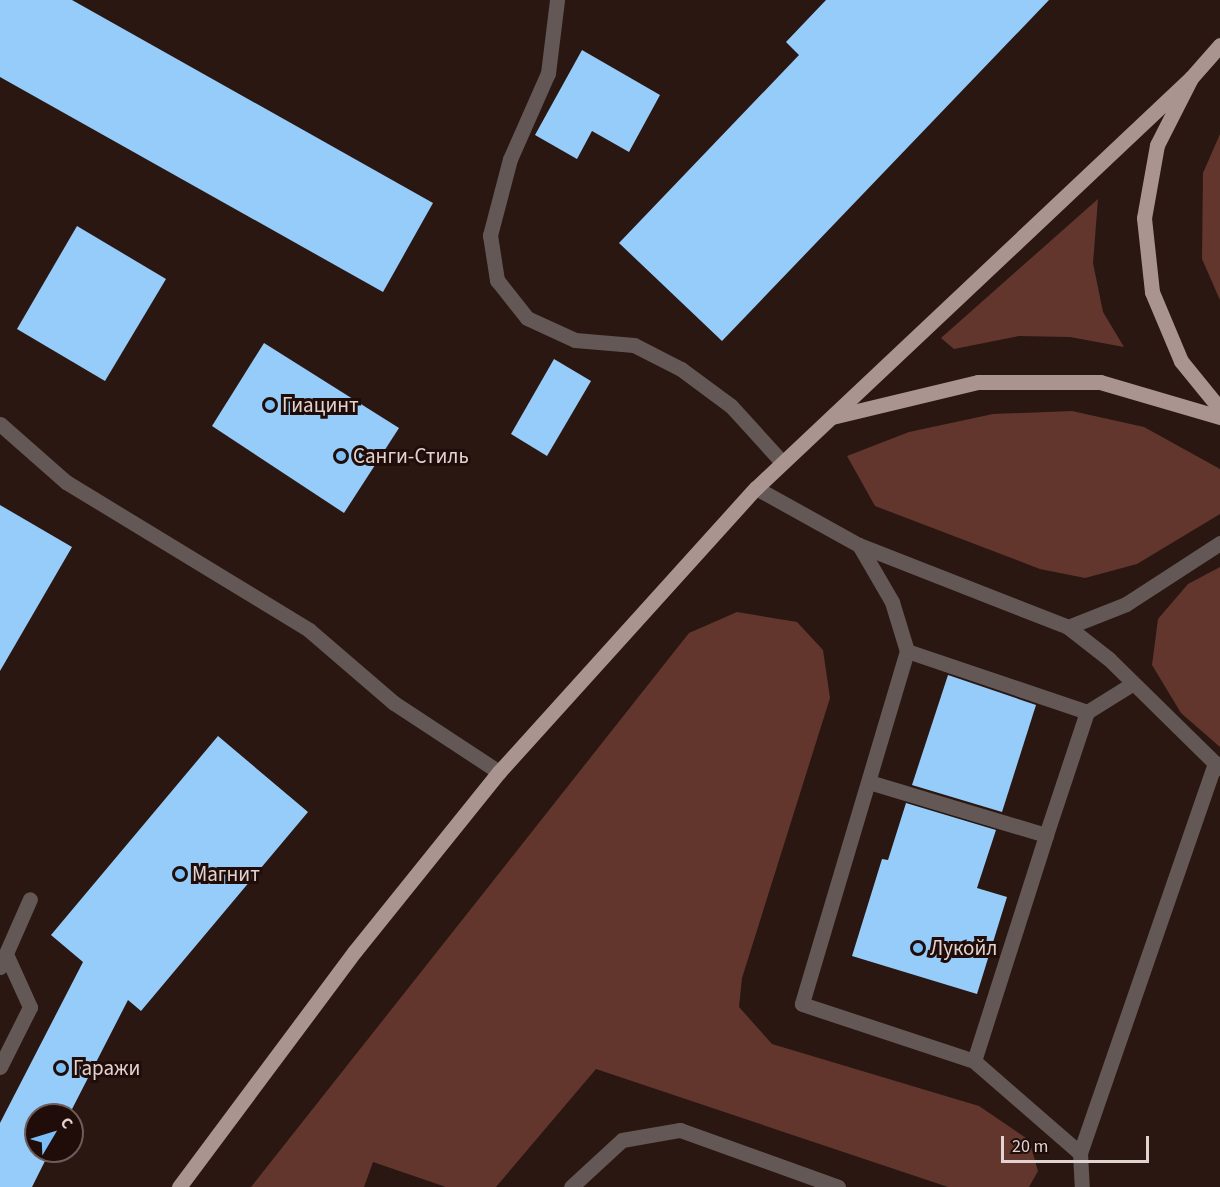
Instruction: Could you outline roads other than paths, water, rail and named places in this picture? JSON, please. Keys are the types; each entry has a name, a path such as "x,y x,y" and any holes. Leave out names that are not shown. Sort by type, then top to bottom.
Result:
{"main road":[{"path":"179,1187 355,951 499,772 756,489 1191,78 1220,45"},
{"path":"1191,78 1157,145 1144,218 1152,292 1181,361 1220,409"},
{"path":"832,417 978,382 1100,382 1220,417"}],"street":[{"path":"557,0 548,73 510,159 490,235 498,280 527,318 575,340 634,345 681,369 731,406 782,462"},
{"path":"0,423 66,482 309,630 394,703 499,772"},
{"path":"756,489 859,545 1068,627 1217,765 1080,1153 1082,1187"},
{"path":"1068,627 1126,604 1220,543"},
{"path":"859,545 892,602 907,651 802,1004 974,1061 1080,1153"},
{"path":"907,651 1086,712"},
{"path":"974,1061 1086,712 1132,684"},
{"path":"869,782 1046,836"},
{"path":"0,1067 30,1007 3,961 30,899"},
{"path":"571,1187 622,1140 680,1130 838,1187"}],"place":[{"name":"Гиацинт","path":"270,405"},
{"name":"Санги-Стиль","path":"341,456"},
{"name":"Магнит","path":"180,874"},
{"name":"Лукойл","path":"918,948"},
{"name":"Гаражи","path":"61,1068"}]}
